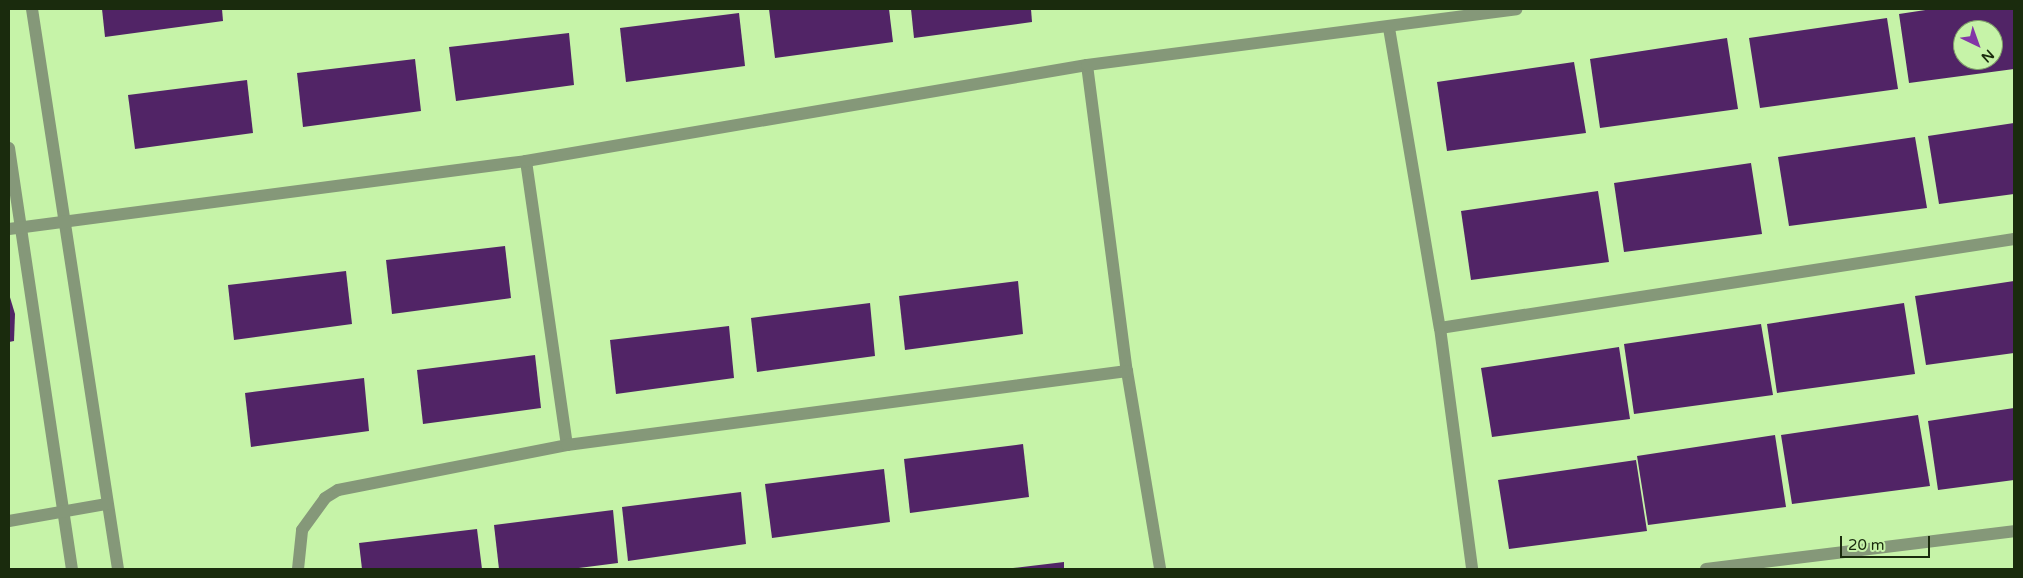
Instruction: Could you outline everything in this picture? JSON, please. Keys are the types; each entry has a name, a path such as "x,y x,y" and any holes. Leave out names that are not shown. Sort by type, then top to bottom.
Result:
{"street":[{"path":"32,9 66,222 106,504 118,569"},
{"path":"9,229 526,161 1088,65 1389,28 1516,9"},
{"path":"1389,28 1440,328 1472,569"},
{"path":"1088,65 1127,371 1160,569"},
{"path":"9,148 72,569"},
{"path":"526,161 567,445"},
{"path":"1440,328 2014,240"},
{"path":"298,569 302,530 325,498 338,490 567,445 1127,371"},
{"path":"9,521 106,504"},
{"path":"1706,569 1771,565 2014,530"}],"building":[{"path":"102,9 222,9 223,21 105,37"},
{"path":"769,9 889,9 893,42 775,58"},
{"path":"911,9 1031,9 1032,22 914,38"},
{"path":"1932,9 2014,9 2014,69 1909,83 1899,14"},
{"path":"739,13 745,66 626,82 620,28"},
{"path":"1887,18 1898,89 1760,108 1749,38"},
{"path":"569,33 574,85 456,101 449,47"},
{"path":"1727,38 1738,109 1600,128 1590,59"},
{"path":"415,59 421,111 303,127 297,73"},
{"path":"1574,62 1586,133 1447,151 1437,82"},
{"path":"247,80 253,133 135,149 128,95"},
{"path":"2014,123 2014,194 1939,204 1928,136"},
{"path":"1915,137 1927,208 1789,226 1778,157"},
{"path":"1751,163 1762,234 1624,252 1614,183"},
{"path":"1598,191 1609,262 1471,280 1461,211"},
{"path":"505,246 511,298 392,314 386,260"},
{"path":"346,271 352,324 234,340 228,285"},
{"path":"1018,281 1023,334 905,350 899,296"},
{"path":"2014,281 2014,353 1926,365 1915,296"},
{"path":"9,294 15,314 14,341 9,342"},
{"path":"870,303 875,356 757,372 751,318"},
{"path":"1904,303 1915,374 1777,393 1767,324"},
{"path":"1761,324 1773,395 1634,414 1624,344"},
{"path":"729,326 734,378 616,394 610,340"},
{"path":"1619,347 1630,419 1492,437 1481,368"},
{"path":"535,355 541,408 423,424 417,370"},
{"path":"364,378 369,431 251,447 245,393"},
{"path":"2014,408 2014,480 1938,490 1928,421"},
{"path":"1918,415 1930,486 1792,504 1781,435"},
{"path":"1775,435 1786,507 1648,525 1637,456"},
{"path":"1023,444 1029,497 910,513 904,459"},
{"path":"1636,460 1647,531 1509,549 1498,480"},
{"path":"884,469 890,522 772,538 765,484"},
{"path":"741,492 746,544 628,561 622,507"},
{"path":"613,510 618,563 571,569 499,569 494,525"},
{"path":"477,529 482,569 362,569 359,543"},
{"path":"1064,562 1064,569 1013,569 1013,568"}]}
